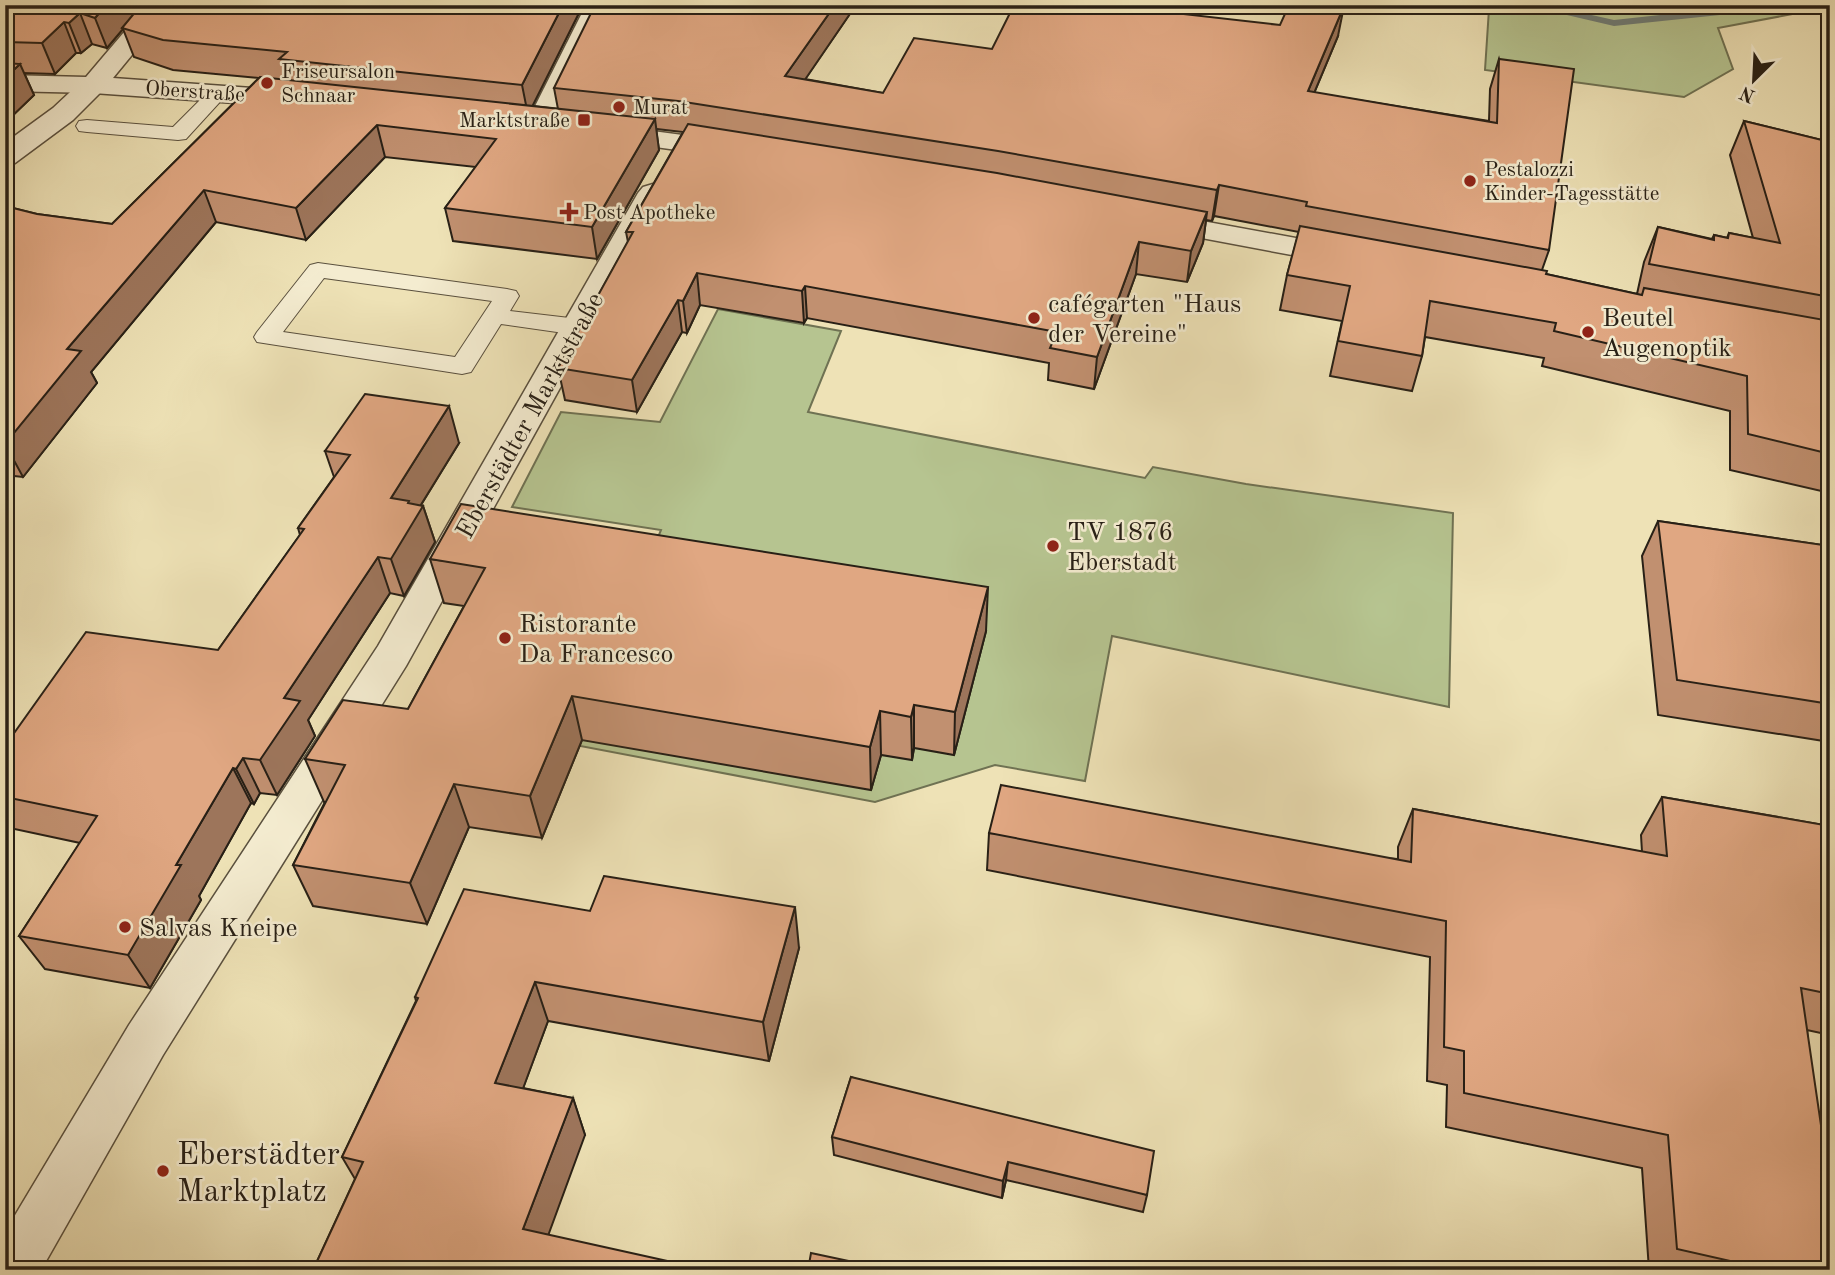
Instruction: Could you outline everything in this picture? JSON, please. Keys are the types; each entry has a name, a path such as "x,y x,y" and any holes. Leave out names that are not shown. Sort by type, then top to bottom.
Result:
{"street":[{"path":"5,158 63,114 93,85 161,5"},
{"path":"599,5 548,127 760,154"},
{"name":"Oberstraße","path":"5,83 219,92 323,103"},
{"name":"Eberstädter Marktstraße","path":"12,1270 146,1040 391,656 681,142"},
{"path":"1130,217 1369,261"}],"lane":[{"path":"87,126 178,134 219,92"},
{"path":"318,270 507,296 494,316 462,366 266,337 318,270"},
{"path":"494,316 578,327"}],"green space":[{"path":"1476,5 1830,7 1718,28 1733,69 1684,97 1485,70 1489,9"},
{"name":"TV 1876 Eberstadt","path":"718,309 841,331 808,412 1145,478 1153,467 1246,484 1453,513 1449,707 1112,636 1085,781 995,765 875,802 507,732 648,562 661,530 512,507 561,412 660,422"}],"building":[{"path":"5,5 106,5 95,18 80,13 69,23 64,22 42,43 5,42"},
{"path":"141,5 563,5 522,85 279,59 287,52 163,40 122,28"},
{"path":"595,5 835,5 785,76 883,93 914,38 992,49 1014,5 1168,5 1165,12 1280,25 1289,5 1344,6 1308,91 1497,123 1499,59 1574,69 1549,250 1306,206 1307,202 1219,185 1217,190 998,151 678,101 554,88"},
{"path":"5,63 20,64 5,78"},
{"path":"260,77 655,119 592,227 445,208 496,139 377,125 296,208 204,190 67,349 81,351 5,444 5,206 37,214 112,224"},
{"path":"1744,121 1830,142 1830,297 1649,264 1658,227 1714,240 1714,235 1728,238 1729,233 1780,243"},
{"path":"688,124 997,173 1207,212 1191,251 1139,242 1097,357 1050,348 1057,332 805,286 802,291 697,273 683,301 678,300 632,380 558,368 633,232 626,232"},
{"path":"1300,226 1547,271 1546,274 1642,295 1644,288 1830,321 1830,454 1748,434 1747,376 1554,331 1556,323 1430,301 1422,356 1338,341 1350,286 1287,275"},
{"path":"365,394 449,406 391,498 423,506 391,559 378,557 284,698 300,701 260,760 243,758 236,769 233,768 176,865 181,865 128,955 19,936 97,816 5,797 5,743 86,632 218,650 304,529 298,528 350,455 325,451"},
{"path":"461,504 988,587 955,712 914,705 911,717 880,711 870,747 572,696 530,796 454,784 410,883 293,865 345,765 305,759 343,700 408,709 485,568 430,559"},
{"path":"1658,521 1830,546 1830,704 1677,680"},
{"path":"1001,785 1411,862 1413,809 1667,856 1662,797 1830,826 1830,994 1801,988 1830,1187 1830,1270 1770,1270 1677,1249 1668,1135 1464,1093 1464,1051 1444,1047 1446,921 989,833"},
{"path":"604,876 795,907 763,1022 535,982 495,1083 573,1098 523,1229 708,1270 313,1270 363,1162 342,1157 418,998 415,997 464,889 590,911"},
{"path":"851,1077 1154,1151 1147,1195 1008,1162 1003,1181 832,1137"},
{"path":"811,1253 891,1270 808,1270"}],"waterway":[{"path":"1530,5 1614,23 1787,5"}],"place":[{"name":"Friseursalon Schnaar","path":"267,83"},
{"name":"Murat","path":"619,107"},
{"name":"Marktstraße","path":"584,120"},
{"name":"Pestalozzi Kinder-Tagesstätte","path":"1470,181"},
{"name":"Post Apotheke","path":"569,212"},
{"name":"cafégarten \"Haus der Vereine\"","path":"1034,318"},
{"name":"Beutel Augenoptik","path":"1588,332"},
{"name":"TV 1876 Eberstadt","path":"1053,546"},
{"name":"Ristorante Da Francesco","path":"505,638"},
{"name":"Salvas Kneipe","path":"125,927"},
{"name":"Eberstädter Marktplatz","path":"163,1171"}]}
